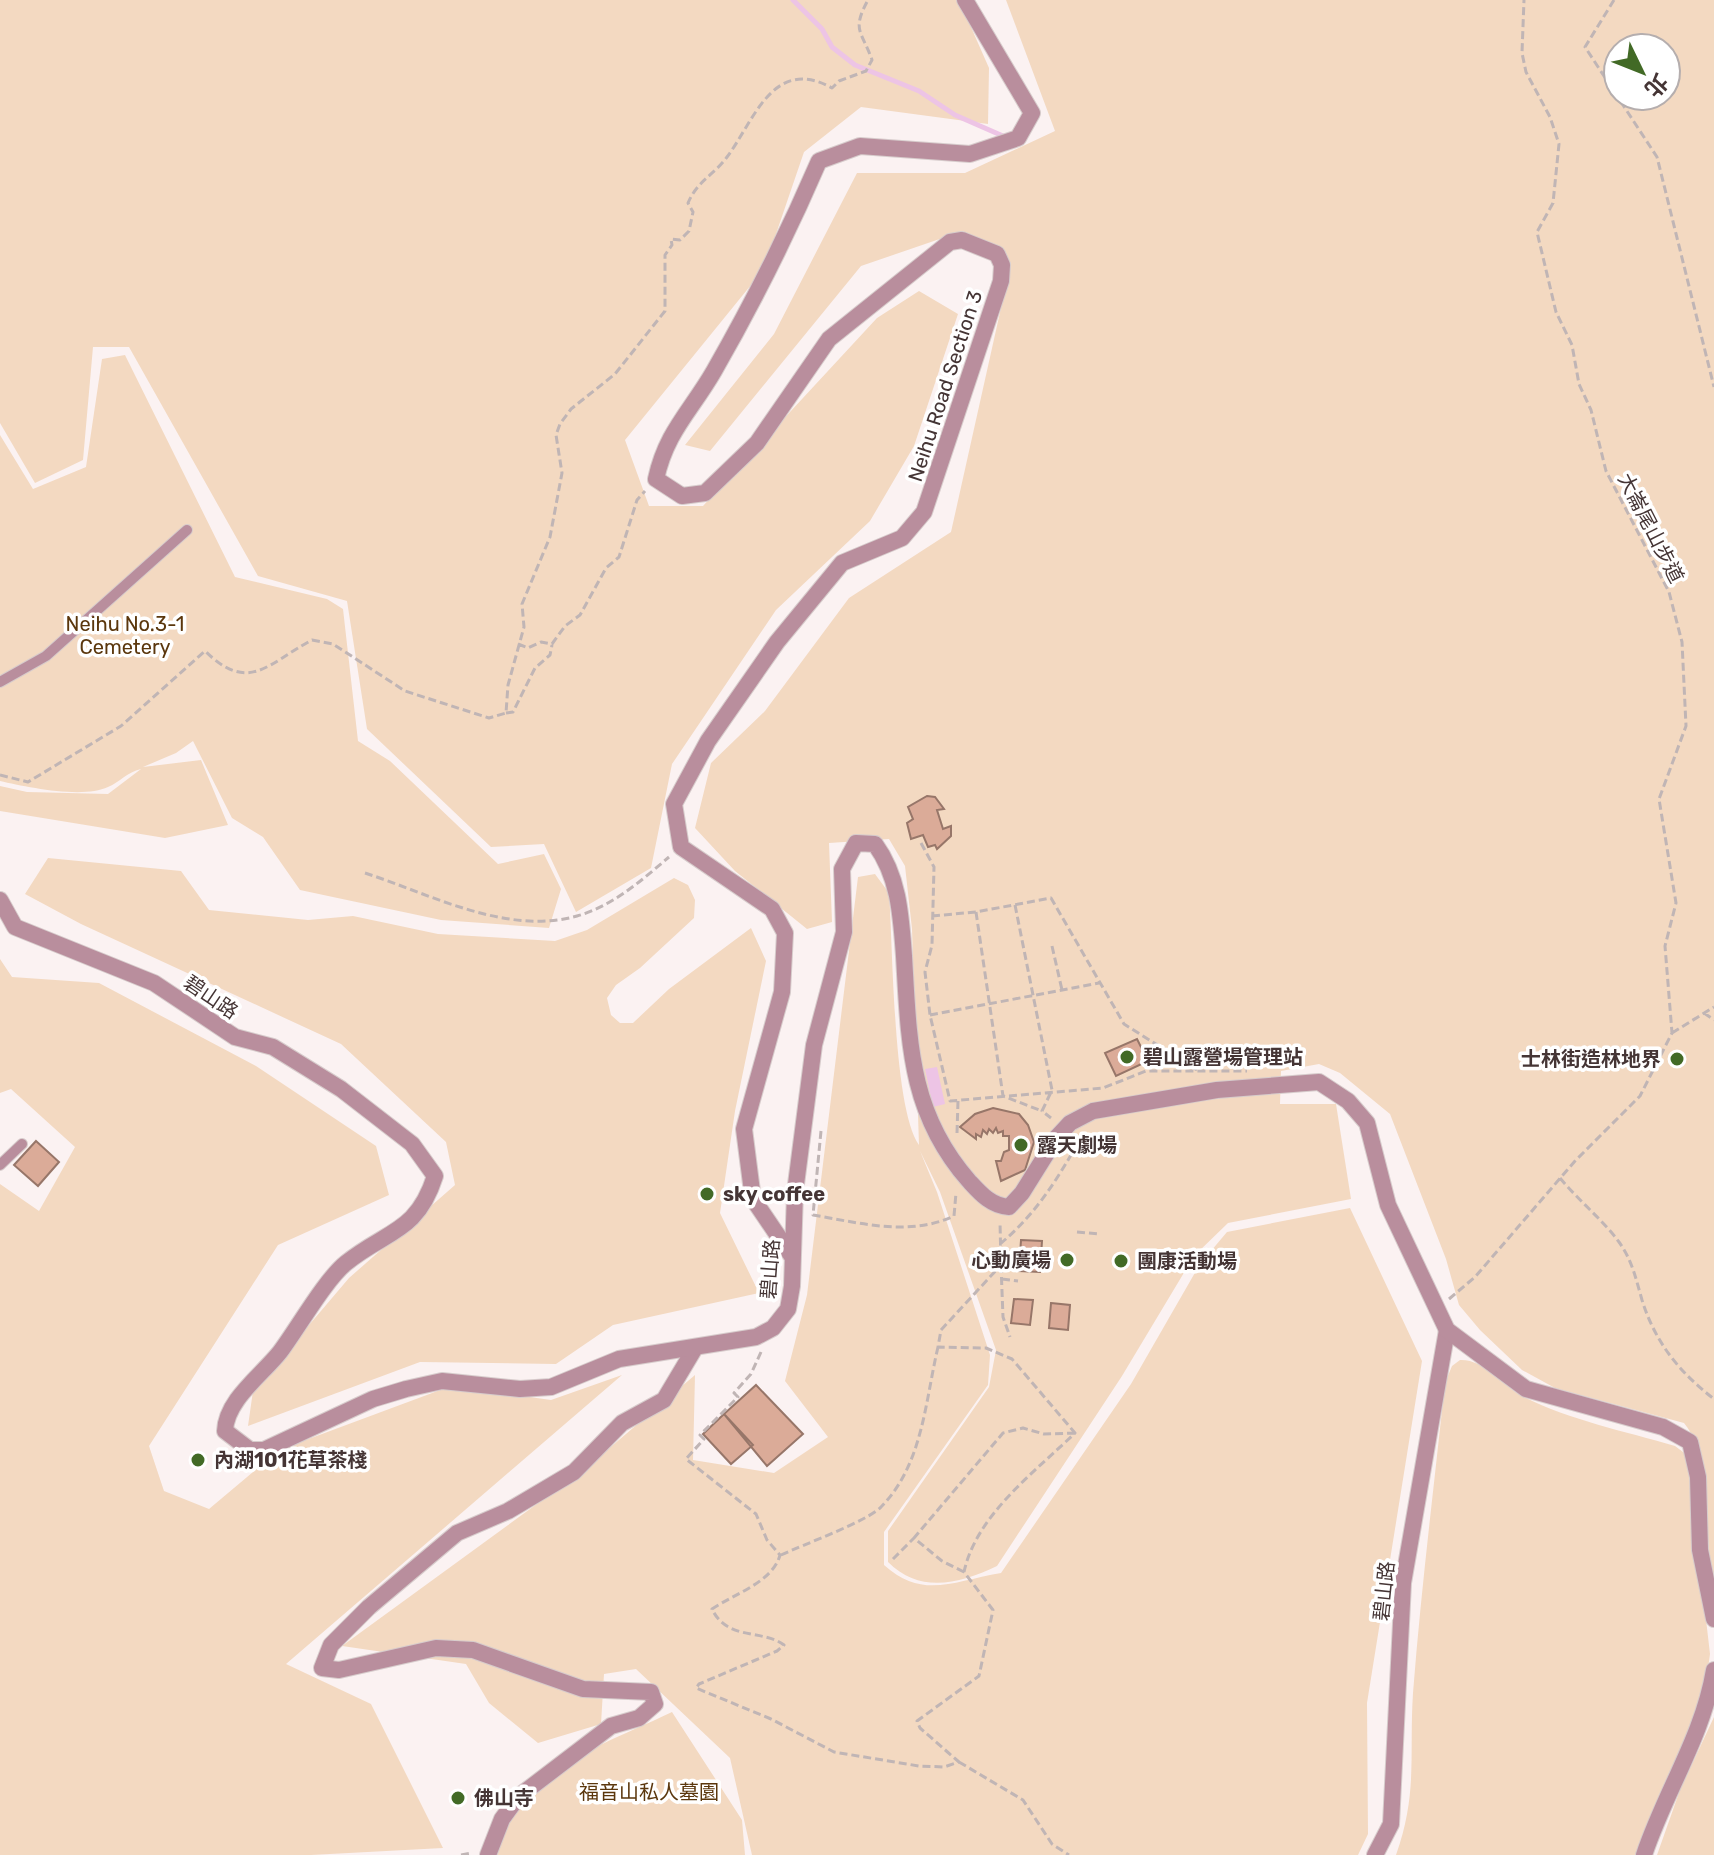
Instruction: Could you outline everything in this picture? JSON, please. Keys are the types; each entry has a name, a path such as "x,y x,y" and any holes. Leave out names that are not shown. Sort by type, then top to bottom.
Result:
{"street":[{"path":"656,479 663,449 713,374 783,246 819,161 860,146 970,154 1018,138 1032,113 965,0"},
{"name":"Neihu Road Section 3","path":"656,479 682,496 705,493 757,443 829,339 950,242 962,240 997,254 1002,265 1001,281 924,512 902,538 842,563 777,642 708,741 674,804 681,847"},
{"name":"碧山路","path":"0,900 15,927 154,983 235,1037 273,1047 341,1089 412,1144 435,1176 427,1203 402,1229 344,1264 279,1353 228,1412 225,1431 250,1450 264,1450 373,1399 442,1381 520,1389 551,1387 619,1359 756,1337 773,1328 788,1309 792,1286 795,1192 814,1045 844,932 842,869 856,843 875,844 886,860 900,907 917,1093 937,1137 954,1162 987,1199 999,1206"},
{"path":"681,847 772,909 785,933 782,992 744,1129 753,1199 791,1255"},
{"path":"999,1206 1009,1207 1022,1193 1064,1129 1093,1111 1250,1087 1319,1082 1348,1101 1367,1123 1388,1205 1447,1330 1526,1389 1663,1427 1690,1442 1698,1477 1700,1550 1714,1619"},
{"name":"碧山路","path":"1375,1855 1391,1824 1403,1583 1447,1330"},
{"path":"488,1855 502,1819 518,1797 611,1726 639,1718 655,1704 651,1692 583,1689 473,1650 436,1648 339,1670 322,1668 331,1645 369,1607 457,1533 508,1511 574,1472 622,1423 664,1400 695,1348"},
{"path":"1644,1855 1657,1818 1708,1710 1714,1670"}],"lane":[{"path":"0,682 46,656 187,530"},
{"path":"0,1165 22,1144"}],"path":[{"path":"506,713 517,644 524,627 522,604 550,537 562,473 556,435 560,424 571,409 615,374 665,311 665,255 672,245 671,239 680,240 689,231 693,212 688,203 696,184 711,176 729,155 758,106 779,85 799,79 832,88 839,81 866,71 872,60 858,34 859,16 868,0"},
{"name":"大崙尾山步道","path":"1524,0 1522,53 1526,72 1550,117 1559,144 1553,203 1537,232 1556,312 1572,345 1579,384 1591,410 1606,471 1669,592 1682,642 1686,726 1659,799 1676,903 1665,946 1672,1033"},
{"path":"1614,0 1585,47 1657,157 1714,387"},
{"path":"0,775 28,782 112,732 205,651 222,667 238,675 252,675 312,640 333,644 405,691 489,718 513,712 535,668 550,655 552,644 565,626 580,615 606,568 619,557 637,500 656,479"},
{"path":"517,644 528,648 541,642 552,644"},
{"path":"921,843 934,867 930,916 932,945 925,972 930,1015 950,1101 1103,1088 1146,1071 1246,1068 1250,1087"},
{"path":"365,873 484,914 535,920 577,916 629,891 681,847"},
{"path":"930,916 976,912 1051,898 1124,1024 1197,1070"},
{"path":"1015,905 1052,1090 1042,1111"},
{"path":"976,912 1003,1096"},
{"path":"1052,946 1062,990"},
{"path":"930,1015 1100,983"},
{"path":"1437,1309 1475,1277 1560,1178 1640,1096 1672,1033 1714,1007"},
{"path":"1704,1013 1714,1020"},
{"path":"1000,1244 1025,1224 1079,1141 1042,1111 1003,1096"},
{"path":"957,1133 958,1100"},
{"path":"821,1131 813,1215 900,1230 938,1223 954,1216 956,1193 965,1199"},
{"path":"1560,1178 1619,1241 1634,1269 1642,1301 1661,1347 1694,1383 1714,1399"},
{"path":"999,1206 1003,1317 1010,1337"},
{"path":"1077,1232 1099,1234"},
{"path":"780,1555 880,1509 907,1468 920,1440 941,1330 1001,1265"},
{"path":"1002,1279 1018,1281"},
{"path":"773,1328 751,1374 734,1393 738,1397 700,1435 704,1439 686,1459 756,1514 767,1540 780,1555"},
{"path":"938,1347 986,1348 1012,1359 1075,1433"},
{"path":"893,1559 1003,1433 1023,1428 1044,1434 1075,1433"},
{"path":"964,1572 967,1556 1007,1496 1075,1433"},
{"path":"914,1538 942,1561 964,1572 993,1610 979,1676 917,1721 920,1728 959,1762 1023,1800 1052,1844 1069,1855"},
{"path":"780,1555 778,1565 766,1578 712,1609 716,1618 729,1626 751,1637 784,1645 696,1688 771,1719 834,1752 919,1766 944,1767 959,1762"}],"green space":[{"path":"0,0 959,0 989,68 988,124 861,107 804,152 764,269 625,440 649,506 703,506 877,318 919,291 958,314 914,446 870,521 776,610 672,764 651,868 576,912 544,844 491,847 367,729 347,601 258,576 129,347 93,347 83,460 35,483 0,423"},
{"path":"1006,0 1714,0 1714,1581 1700,1456 1684,1423 1555,1388 1522,1370 1480,1330 1459,1305 1446,1259 1390,1114 1340,1073 1319,1064 1281,1071 1280,1104 1336,1104 1351,1199 1228,1223 1194,1256 1122,1376 997,1566 940,1583 913,1579 900,1572 888,1562 888,1531 989,1387 996,1350 940,1192 920,1151 937,1192 990,1355 988,1385 884,1532 884,1565 898,1576 926,1585 953,1583 1001,1573 1131,1384 1200,1264 1227,1232 1350,1208 1422,1361 1367,1703 1368,1834 1358,1855 752,1855 730,1758 636,1669 604,1674 601,1724 538,1743 489,1703 466,1664 342,1646 585,1469 695,1375 693,1460 774,1473 828,1437 785,1381 807,1295 858,877 875,874 889,893 899,1063 910,1126 919,1145 912,929 905,866 889,839 829,843 832,922 807,929 735,871 695,828 711,763 765,711 849,598 951,532 1011,263 963,231 861,266 710,451 685,445 774,334 857,173 965,173 1055,131"},
{"name":"Neihu No.3-1 Cemetery","path":"125,355 235,577 327,599 343,609 358,741 390,761 498,864 544,854 561,889 549,928 441,920 300,890 263,837 232,818 193,741 176,753 143,767 201,760 228,825 165,838 0,811 0,786 27,792 108,794 141,769 108,787 84,792 54,791 0,781 0,435 33,489 86,467 102,359"},
{"path":"48,858 181,871 209,910 308,920 353,916 438,934 555,941 587,930 674,878 688,885 695,900 694,918 640,968 616,985 607,998 611,1015 620,1023 633,1023 669,989 751,928 766,961 735,1111 720,1213 759,1293 613,1325 556,1364 420,1362 248,1426 253,1391 349,1278 455,1185 446,1142 341,1044 81,924 25,894"},
{"path":"0,959 12,977 99,983 256,1066 376,1146 389,1195 278,1245 149,1446 164,1491 209,1509 279,1450 451,1386 551,1400 622,1375 286,1664 371,1704 443,1848 311,1855 0,1855 0,1184 39,1211 75,1147 11,1089 0,1093"},
{"path":"1460,1360 1477,1364 1522,1396 1540,1404 1675,1446 1687,1455 1710,1654 1705,1690 1638,1855 1396,1855 1410,1793 1416,1654 1445,1383 1452,1366"},
{"name":"福音山私人墓園","path":"672,1712 742,1820 745,1855 491,1855 507,1824 545,1780 589,1751"},
{"path":"1714,1717 1714,1855 1657,1855 1680,1790"}],"shaded area":[{"path":"937,1067 945,1104 933,1107 925,1069"}],"building":[{"path":"927,796 935,797 944,809 937,810 943,829 951,826 951,836 937,849 935,845 928,847 923,835 911,839 907,823 913,819 908,807"},
{"name":"碧山露營場管理站","path":"1137,1039 1148,1061 1116,1076 1105,1053"},
{"name":"露天劇場","path":"993,1108 1019,1114 1028,1125 1034,1142 1025,1170 1001,1181 996,1161 1001,1161 1004,1152 1009,1150 1009,1136 1003,1136 1003,1131 998,1133 996,1128 993,1133 989,1129 987,1134 983,1130 981,1137 976,1134 976,1139 960,1127 975,1114"},
{"path":"36,1141 59,1162 38,1186 14,1165"},
{"path":"1021,1240 1042,1241 1040,1272 1019,1271"},
{"path":"1014,1299 1033,1300 1030,1325 1011,1323"},
{"path":"1051,1303 1070,1305 1068,1330 1049,1328"},
{"path":"756,1385 803,1434 767,1466 724,1414"},
{"path":"724,1414 753,1445 731,1464 703,1434"}],"waterway":[{"path":"793,0 822,29 832,47 855,65 919,91 955,115 1003,136"}],"place":[{"name":"碧山露營場管理站","path":"1127,1057"},
{"name":"士林街造林地界","path":"1677,1059"},
{"name":"露天劇場","path":"1021,1145"},
{"name":"sky coffee","path":"707,1194"},
{"name":"心動廣場","path":"1067,1260"},
{"name":"團康活動場","path":"1121,1261"},
{"name":"內湖101花草茶棧","path":"198,1460"},
{"name":"佛山寺","path":"458,1798"}]}
